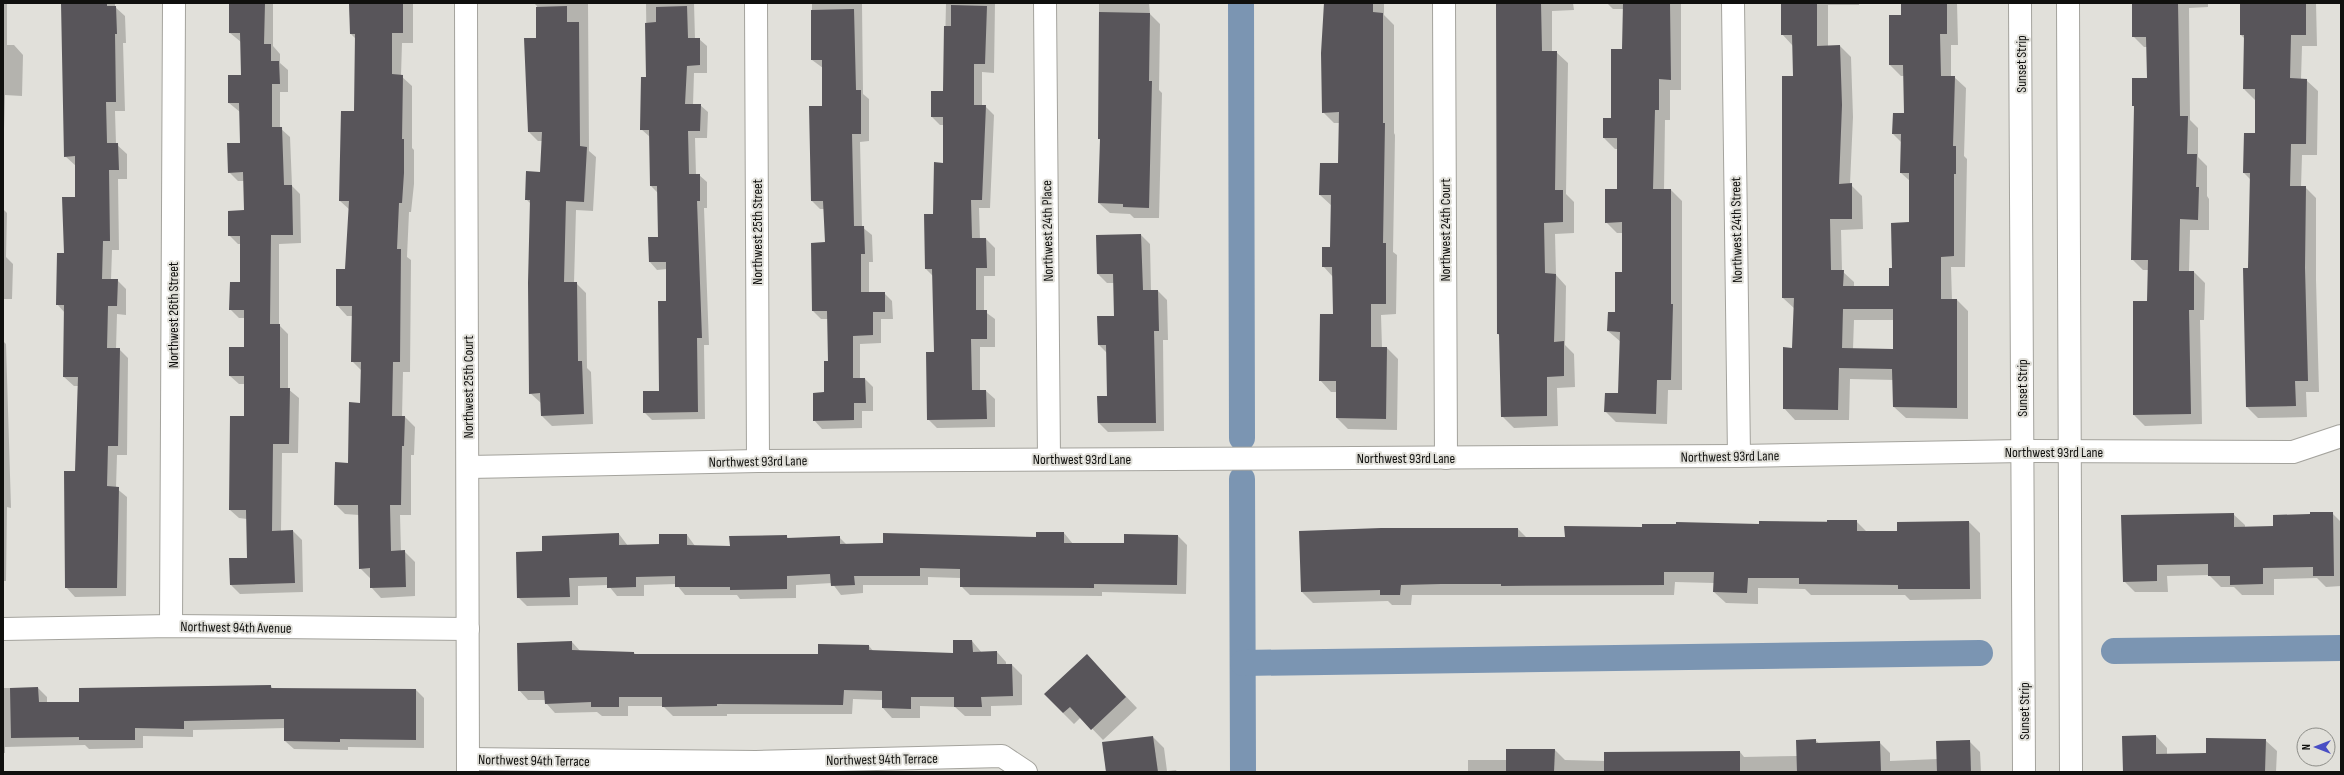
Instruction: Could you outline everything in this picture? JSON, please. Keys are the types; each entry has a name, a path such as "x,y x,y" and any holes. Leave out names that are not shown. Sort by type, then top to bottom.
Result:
{"street":[{"name":"Northwest 26th Street","path":"171,626 174,3"},
{"name":"Northwest 25th Court","path":"466,3 468,766"},
{"name":"Northwest 25th Street","path":"756,3 758,461"},
{"name":"Northwest 24th Place","path":"1045,3 1049,459"},
{"name":"Northwest 24th Court","path":"1444,3 1446,458"},
{"name":"Northwest 24th Street","path":"1733,3 1740,456"},
{"name":"Sunset Strip","path":"2020,3 2024,772"},
{"path":"2068,3 2071,772"},
{"name":"Northwest 93rd Lane","path":"468,467 758,461 1740,456 2022,451 2293,452 2341,436"},
{"name":"Northwest 94th Avenue","path":"3,629 171,626 468,629"},
{"name":"Northwest 94th Terrace","path":"468,766 756,767 1002,756 1026,772"}],"building":[{"path":"61,3 107,3 107,6 116,6 116,102 106,102 107,143 118,143 119,170 109,170 110,241 103,241 102,279 118,279 117,306 108,306 107,348 120,348 118,446 108,446 107,486 119,487 117,588 65,588 64,471 75,471 78,377 63,377 64,305 56,305 57,253 64,253 62,197 75,197 75,156 64,157"},
{"path":"229,3 265,3 264,44 271,44 271,61 279,61 280,84 272,84 272,127 282,127 284,185 292,185 293,235 271,235 270,324 280,324 280,388 290,388 289,444 273,444 272,531 293,530 295,583 230,585 229,558 247,558 246,510 229,510 230,416 244,416 244,376 229,376 229,347 244,347 244,310 229,310 230,282 240,282 240,236 228,236 228,211 244,210 243,172 228,173 227,143 240,143 239,103 228,103 228,75 241,75 240,33 229,33"},
{"path":"349,3 403,3 403,33 392,33 392,74 403,75 402,139 404,139 404,173 402,203 399,203 397,249 401,249 400,362 393,362 392,416 405,416 404,446 402,446 401,505 390,505 391,551 405,550 406,587 370,588 370,568 359,569 358,505 334,505 335,462 348,463 349,402 360,403 361,362 351,362 352,306 336,306 336,269 345,269 349,201 339,201 341,111 354,111 355,34 350,34"},
{"path":"1324,3 1373,3 1373,12 1383,13 1383,123 1385,123 1383,243 1386,243 1386,304 1371,304 1371,347 1387,347 1386,419 1336,418 1336,381 1319,381 1320,314 1333,314 1332,267 1322,267 1322,247 1330,247 1331,195 1319,195 1320,163 1338,163 1339,112 1322,113 1321,53"},
{"path":"1496,3 1541,3 1542,51 1557,51 1555,190 1563,190 1563,222 1544,223 1545,273 1556,274 1554,342 1564,341 1564,376 1547,377 1547,416 1501,417 1499,334 1497,334"},
{"path":"1623,3 1670,3 1671,80 1659,79 1659,110 1655,110 1653,189 1671,189 1671,304 1673,304 1671,380 1657,380 1656,414 1604,412 1605,393 1618,393 1620,332 1607,331 1608,312 1615,312 1615,272 1622,272 1622,222 1605,223 1605,189 1617,189 1617,138 1603,138 1603,118 1611,118 1611,49 1622,49"},
{"path":"1781,3 1817,3 1817,46 1840,45 1842,105 1839,184 1852,183 1852,219 1830,219 1831,270 1844,270 1843,286 1889,286 1889,268 1892,268 1891,223 1909,222 1909,173 1900,173 1901,134 1892,134 1893,113 1904,113 1903,65 1889,65 1889,15 1901,15 1901,3 1947,3 1947,34 1940,34 1941,76 1955,76 1953,146 1956,146 1956,174 1954,174 1954,256 1941,257 1941,299 1957,299 1957,408 1893,407 1892,369 1839,368 1838,410 1783,409 1783,347 1792,348 1794,298 1782,298 1782,76 1793,76 1792,35 1781,35","holes":["1843,309 1893,309 1893,349 1842,348"]},
{"path":"2132,3 2178,3 2180,116 2188,116 2187,154 2197,154 2196,187 2199,187 2198,220 2180,219 2179,271 2194,271 2194,310 2189,310 2191,414 2133,415 2133,301 2147,301 2148,260 2131,260 2134,106 2132,106 2132,78 2147,78 2146,37 2132,37"},
{"path":"2240,3 2306,3 2306,35 2291,35 2290,78 2307,79 2306,144 2291,144 2290,186 2306,186 2305,268 2308,381 2295,381 2296,406 2246,407 2243,268 2248,268 2250,173 2243,173 2244,133 2255,133 2255,89 2243,89 2244,35 2240,35"},
{"path":"951,5 987,6 985,64 974,64 974,105 986,105 982,200 971,200 972,238 986,238 987,268 976,268 976,310 987,310 987,339 971,339 972,390 986,390 987,419 927,420 926,352 934,352 932,269 925,269 924,214 933,214 934,162 943,163 943,117 931,117 931,91 943,91 944,26 951,26"},
{"path":"567,6 567,22 579,22 580,146 587,147 584,202 566,201 564,282 577,282 578,361 582,361 584,414 541,416 540,393 529,394 528,283 530,200 525,200 526,171 540,172 542,132 528,132 524,38 536,38 536,7"},
{"path":"687,6 688,38 700,38 700,65 687,66 685,104 701,104 700,131 688,131 689,174 700,174 700,201 697,201 702,338 697,338 698,412 643,413 643,391 659,391 658,301 666,301 666,262 649,262 648,237 658,237 657,186 650,186 649,130 640,130 641,77 646,77 645,23 656,22 656,7"},
{"path":"854,9 856,90 861,90 861,134 852,134 854,226 864,226 865,254 861,254 861,292 885,292 885,312 873,312 873,335 853,336 853,378 865,378 866,403 854,403 854,420 813,421 813,393 824,392 824,361 828,361 827,311 812,311 811,243 825,242 823,201 811,201 809,106 822,106 822,60 811,60 811,10"},
{"path":"1099,12 1150,13 1149,81 1152,81 1149,208 1123,207 1123,204 1098,203 1100,139 1098,139"},
{"path":"1141,234 1143,290 1158,290 1159,331 1154,331 1156,423 1098,423 1097,396 1107,396 1106,345 1098,345 1097,316 1114,316 1113,274 1097,274 1096,235"},
{"path":"2310,512 2333,512 2334,576 2313,576 2313,567 2263,568 2263,584 2230,585 2230,576 2208,576 2208,564 2157,565 2157,581 2123,582 2121,515 2234,513 2234,527 2273,526 2273,515 2310,514"},
{"path":"1827,520 1857,520 1857,531 1897,531 1897,522 1969,521 1970,589 1898,589 1898,585 1799,584 1799,578 1748,578 1747,593 1713,592 1714,572 1664,572 1664,585 1501,586 1501,584 1441,584 1401,585 1400,595 1380,595 1380,590 1301,592 1299,531 1381,528 1518,528 1518,537 1565,537 1564,526 1642,527 1642,524 1676,524 1676,522 1759,524 1759,521 1827,522"},
{"path":"1036,532 1064,532 1064,543 1124,543 1124,534 1178,535 1177,585 1094,584 1094,588 960,587 960,569 920,568 920,576 854,576 855,585 831,586 830,574 787,576 787,589 730,590 730,587 675,587 675,576 636,577 636,587 607,588 607,577 569,578 570,597 517,598 516,552 542,551 542,536 619,533 619,545 659,544 659,534 687,534 687,545 730,546 729,536 787,535 787,538 840,536 840,544 883,543 883,533 1036,537"},
{"path":"953,640 972,640 973,652 997,651 997,664 1012,664 1013,696 981,697 982,707 954,707 954,697 911,697 911,709 882,708 882,691 844,690 843,705 717,704 717,706 662,707 662,697 619,697 619,707 591,707 591,702 545,704 544,691 518,691 517,643 572,641 572,650 634,652 634,654 818,654 818,644 869,645 869,650 953,653"},
{"path":"1087,654 1126,697 1091,730 1070,707 1063,713 1044,694"},
{"path":"271,685 271,688 416,689 416,740 340,739 340,742 284,741 284,719 184,721 184,729 135,728 135,740 79,740 79,737 11,738 10,688 38,687 39,702 79,702 79,688"},
{"path":"2156,735 2156,754 2206,753 2206,738 2266,739 2265,772 2123,772 2122,736"},
{"path":"1153,736 1158,772 1106,772 1102,742"},
{"path":"1816,739 1816,743 1880,741 1881,772 1797,772 1796,740"},
{"path":"1970,740 1971,772 1937,772 1936,741"},
{"path":"1506,749 1555,749 1554,772 1506,772"},
{"path":"1740,751 1740,772 1604,772 1604,752"}],"waterway":[{"path":"1241,3 1242,438"},
{"path":"1242,479 1243,772"},
{"path":"2114,651 2341,648"},
{"path":"1243,663 1980,653"}]}
